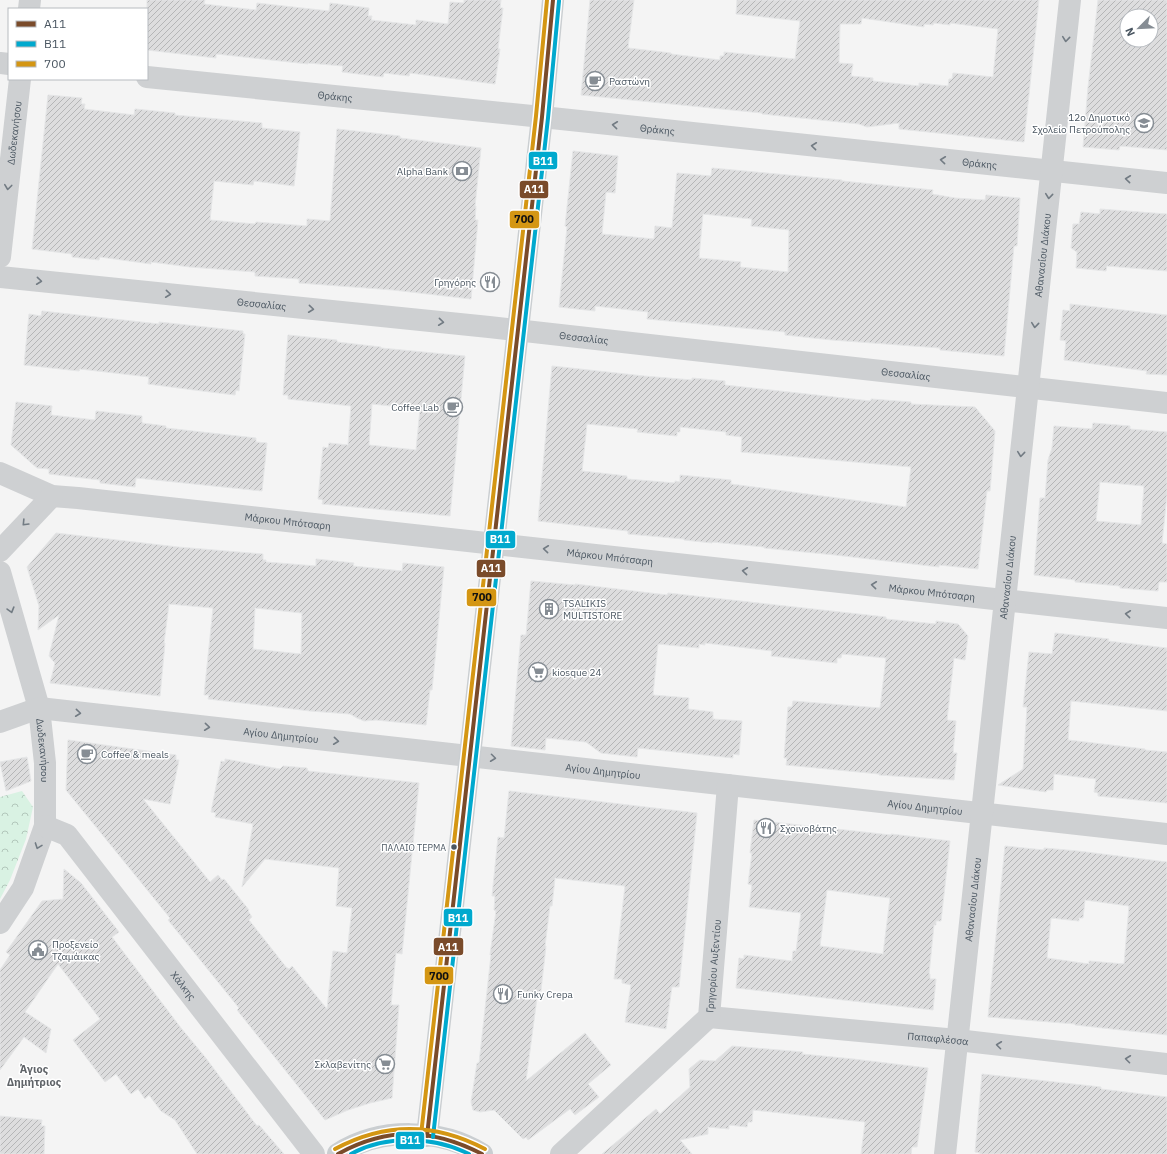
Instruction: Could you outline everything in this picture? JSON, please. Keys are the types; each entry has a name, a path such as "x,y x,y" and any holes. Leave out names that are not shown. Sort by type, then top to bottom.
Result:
{"main road":[{"path":"427,1136 542,117 553,0"},
{"path":"338,1154 364,1142 385,1136 407,1134 446,1139 462,1144 482,1154"}],"street":[{"name":"Αθανασίου Διάκου","path":"945,1154 1070,0"},
{"name":"Θράκης","path":"148,77 1167,183"},
{"name":"Δωδεκανήσου","path":"0,257 20,80"},
{"name":"Θεσσαλίας","path":"0,277 518,330 1167,403"},
{"name":"Μάρκου Μπότσαρη","path":"0,473 52,496 494,543 1167,618"},
{"path":"0,550 52,496"},
{"name":"Δωδεκανήσου","path":"0,572 39,708 45,763 45,826 23,888 0,923"},
{"path":"0,722 39,708"},
{"name":"Αγίου Δημητρίου","path":"39,708 1167,834"},
{"name":"Γρηγορίου Αυξεντίου","path":"561,1154 709,1017 728,785"},
{"name":"Χάλκης","path":"45,826 67,835 314,1154"},
{"name":"Παπαφλέσσα","path":"709,1017 957,1040 1167,1064"}],"green space":[{"path":"22,791 33,807 26,839 10,880 0,899 0,797"}],"building":[{"path":"147,0 205,0 204,4 256,10 257,3 329,11 330,3 369,8 368,16 372,16 371,20 416,25 416,20 448,24 450,2 464,3 464,0 501,0 500,8 503,8 498,49 500,49 495,84 410,73 409,76 384,73 383,77 342,72 343,66 308,64 216,54 216,58 148,50"},
{"path":"590,0 634,0 628,48 720,60 720,56 724,56 724,52 795,59 800,21 736,14 737,0 1039,0 1024,142 899,129 899,123 867,127 859,124 762,113 581,95","holes":["862,18 924,27 924,24 933,25 934,23 950,25 950,23 998,29 993,77 953,73 952,79 949,79 948,86 919,83 919,86 873,81 873,78 851,76 853,64 839,63 840,24 861,24"]},
{"path":"1098,0 1167,0 1167,150 1120,146 1119,150 1083,147"},
{"path":"48,95 82,98 81,104 85,104 84,109 134,115 135,109 175,113 175,115 262,123 262,128 300,132 294,186 254,181 253,185 214,181 210,220 255,224 256,222 307,226 307,219 330,221 337,129 400,136 400,138 481,148 475,206 475,220 478,220 471,299 393,290 299,283 299,279 255,276 255,272 190,267 151,262 151,264 100,257 99,260 72,257 72,254 32,249"},
{"path":"573,151 618,156 615,193 606,192 602,234 654,239 655,226 672,228 677,173 711,176 712,168 933,190 932,194 955,198 985,200 986,195 1020,198 1017,246 1014,246 1004,356 940,350 940,348 832,340 785,335 785,332 647,319 648,312 595,306 595,311 559,307 567,227 565,226","holes":["703,214 752,219 751,226 789,230 788,272 740,267 741,262 699,258"]},
{"path":"1100,209 1167,214 1167,271 1107,266 1106,271 1076,268 1077,252 1071,248 1073,224 1079,224 1081,212 1100,214"},
{"path":"1070,304 1167,315 1167,375 1146,374 1147,371 1064,360 1066,341 1060,340 1063,310 1070,311"},
{"path":"42,311 159,324 159,322 243,331 243,334 245,334 239,391 236,390 235,395 148,384 149,377 80,369 79,371 24,365 29,314 41,316"},
{"path":"288,335 337,340 337,342 381,348 465,356 450,516 322,504 323,500 318,499 323,447 328,448 329,443 348,445 351,406 288,399 288,395 283,395","holes":["372,404 420,409 416,450 369,445"]},
{"path":"552,366 644,376 725,381 725,385 871,401 871,399 911,402 911,404 975,407 995,431 990,491 987,491 978,569 939,565 939,567 764,547 628,534 628,531 538,521","holes":["587,424 638,429 637,432 677,436 677,432 680,432 680,427 726,432 726,435 742,437 741,452 911,467 906,507 731,484 731,480 680,475 680,482 675,481 675,483 627,479 627,476 582,471"]},
{"path":"16,402 52,406 51,415 95,420 96,411 142,416 142,423 166,426 166,428 256,438 256,442 267,443 262,491 136,478 135,487 100,483 100,480 49,474 49,469 37,468 11,445"},
{"path":"1093,423 1130,426 1130,429 1167,432 1167,495 1162,543 1167,544 1167,582 1159,582 1158,591 1120,588 1120,586 1075,582 1075,580 1034,575 1040,498 1045,498 1048,460 1052,448 1054,426 1092,429","holes":["1100,482 1144,486 1141,525 1096,521"]},
{"path":"56,533 178,547 263,554 263,560 266,560 266,562 316,566 316,559 354,563 353,566 402,571 403,563 444,567 432,690 430,690 426,725 376,720 364,721 350,714 310,711 208,699 209,695 204,695 213,608 169,604 160,696 50,683 55,663 49,656 59,615 38,630 39,606 27,567","holes":["255,608 302,613 301,654 253,649"]},
{"path":"531,581 575,584 667,595 668,593 886,617 886,619 936,624 936,621 958,624 968,636 965,660 954,658 947,720 956,721 953,753 957,753 954,780 879,775 786,765 787,758 784,758 788,707 792,707 793,701 880,708 886,658 842,654 841,658 837,658 837,663 771,656 772,651 705,643 705,645 699,644 699,648 658,644 653,695 689,698 688,709 713,712 713,719 742,721 739,755 733,754 733,758 638,748 637,757 601,753 586,742 546,738 545,750 511,746 521,635 526,635"},
{"path":"1055,633 1109,639 1108,641 1167,648 1167,711 1071,701 1068,740 1167,752 1167,803 1098,796 1098,793 1094,792 1096,779 1054,774 1053,790 1047,790 1046,792 998,785 1023,769 1027,707 1023,707 1029,652 1052,654"},
{"path":"68,740 176,755 176,760 179,760 170,804 143,799 210,882 218,875 222,880 224,879 249,910 248,911 252,917 249,920 286,967 289,969 292,966 327,1009 333,951 347,953 352,908 336,906 339,868 265,859 242,887 253,824 215,817 216,813 211,812 221,761 225,762 225,759 280,769 283,766 307,768 308,771 419,783 402,954 396,953 391,1005 399,1005 392,1098 348,1110 325,1120 237,1010 239,1008 168,920 170,918 66,790"},
{"path":"27,757 31,781 6,791 0,762"},
{"path":"509,791 697,813 679,987 672,987 666,1029 625,1022 631,985 622,983 622,979 614,979 625,886 555,878 545,946 540,999 537,998 526,1081 585,1033 611,1065 588,1084 599,1097 575,1115 570,1109 528,1140 526,1137 523,1139 494,1110 480,1112 473,1110 471,1102 477,1063 479,1063 496,911 494,910 495,896 492,896 498,837 504,838"},
{"path":"754,820 950,841 941,921 936,921 936,925 934,925 929,974 930,979 936,979 933,1010 736,988 739,958 744,959 744,955 792,961 793,951 796,951 801,913 749,907 752,885 748,884 752,853 750,853","holes":["827,890 890,898 883,954 820,946"]},
{"path":"1005,846 1044,850 1044,848 1078,851 1167,862 1167,1035 1075,1024 988,1017","holes":["1085,900 1129,906 1124,964 1089,961 1089,964 1047,958 1051,918 1079,921 1079,918 1083,918"]},
{"path":"64,869 81,883 119,932 112,937 257,1126 259,1125 284,1154 197,1154 175,1120 161,1111 149,1095 145,1099 138,1089 131,1094 116,1074 105,1082 73,1040 100,1019 58,964 25,1012 51,1029 46,1053 24,1037 0,1070 0,970 10,955 6,952 42,901 63,899"},
{"path":"732,1046 803,1052 802,1054 928,1068 917,1147 912,1147 911,1154 861,1154 865,1122 753,1110 752,1122 748,1122 747,1127 729,1125 729,1129 708,1127 708,1134 680,1140 692,1154 602,1154 656,1109 660,1114 690,1087 689,1069 700,1060 715,1061"},
{"path":"982,1074 1101,1087 1101,1089 1167,1097 1167,1154 980,1154 975,1152"},
{"path":"0,1116 42,1120 41,1126 45,1126 44,1154 0,1154"}],"transit line":[{"name":"700","path":"421,1135 536,116 547,0"},
{"name":"Α11","path":"427,1136 542,117 553,0"},
{"name":"Β11","path":"433,1137 548,118 559,1"},
{"name":"700","path":"335,1149 354,1140 372,1134 391,1130 410,1129 428,1130 447,1134 466,1140 485,1149"},
{"name":"Α11","path":"338,1154 356,1145 374,1139 392,1135 410,1134 428,1135 446,1139 464,1145 482,1154"},
{"name":"Β11","path":"351,1154 379,1143 410,1140 441,1144 469,1154"}],"place":[{"name":"Ραστώνη","path":"595,81"},
{"name":"12o Δημοτικό Σχολείο Πετρούπολης","path":"1144,123"},
{"name":"Alpha Bank","path":"462,171"},
{"name":"Γρηγόρης","path":"490,282"},
{"name":"Coffee Lab","path":"453,407"},
{"name":"TSALIKIS MULTISTORE","path":"549,609"},
{"name":"kiosque 24","path":"538,672"},
{"name":"Coffee & meals","path":"87,754"},
{"name":"Σχοινοβάτης","path":"766,828"},
{"name":"ΠΑΛΑΙΟ ΤΕΡΜΑ","path":"454,847"},
{"name":"Προξενείο Τζαμάικας","path":"38,950"},
{"name":"Funky Crepa","path":"503,994"},
{"name":"Σκλαβενίτης","path":"385,1064"}],"district":[{"name":"Άγιος Δημήτριος","path":"34,1075"}]}
